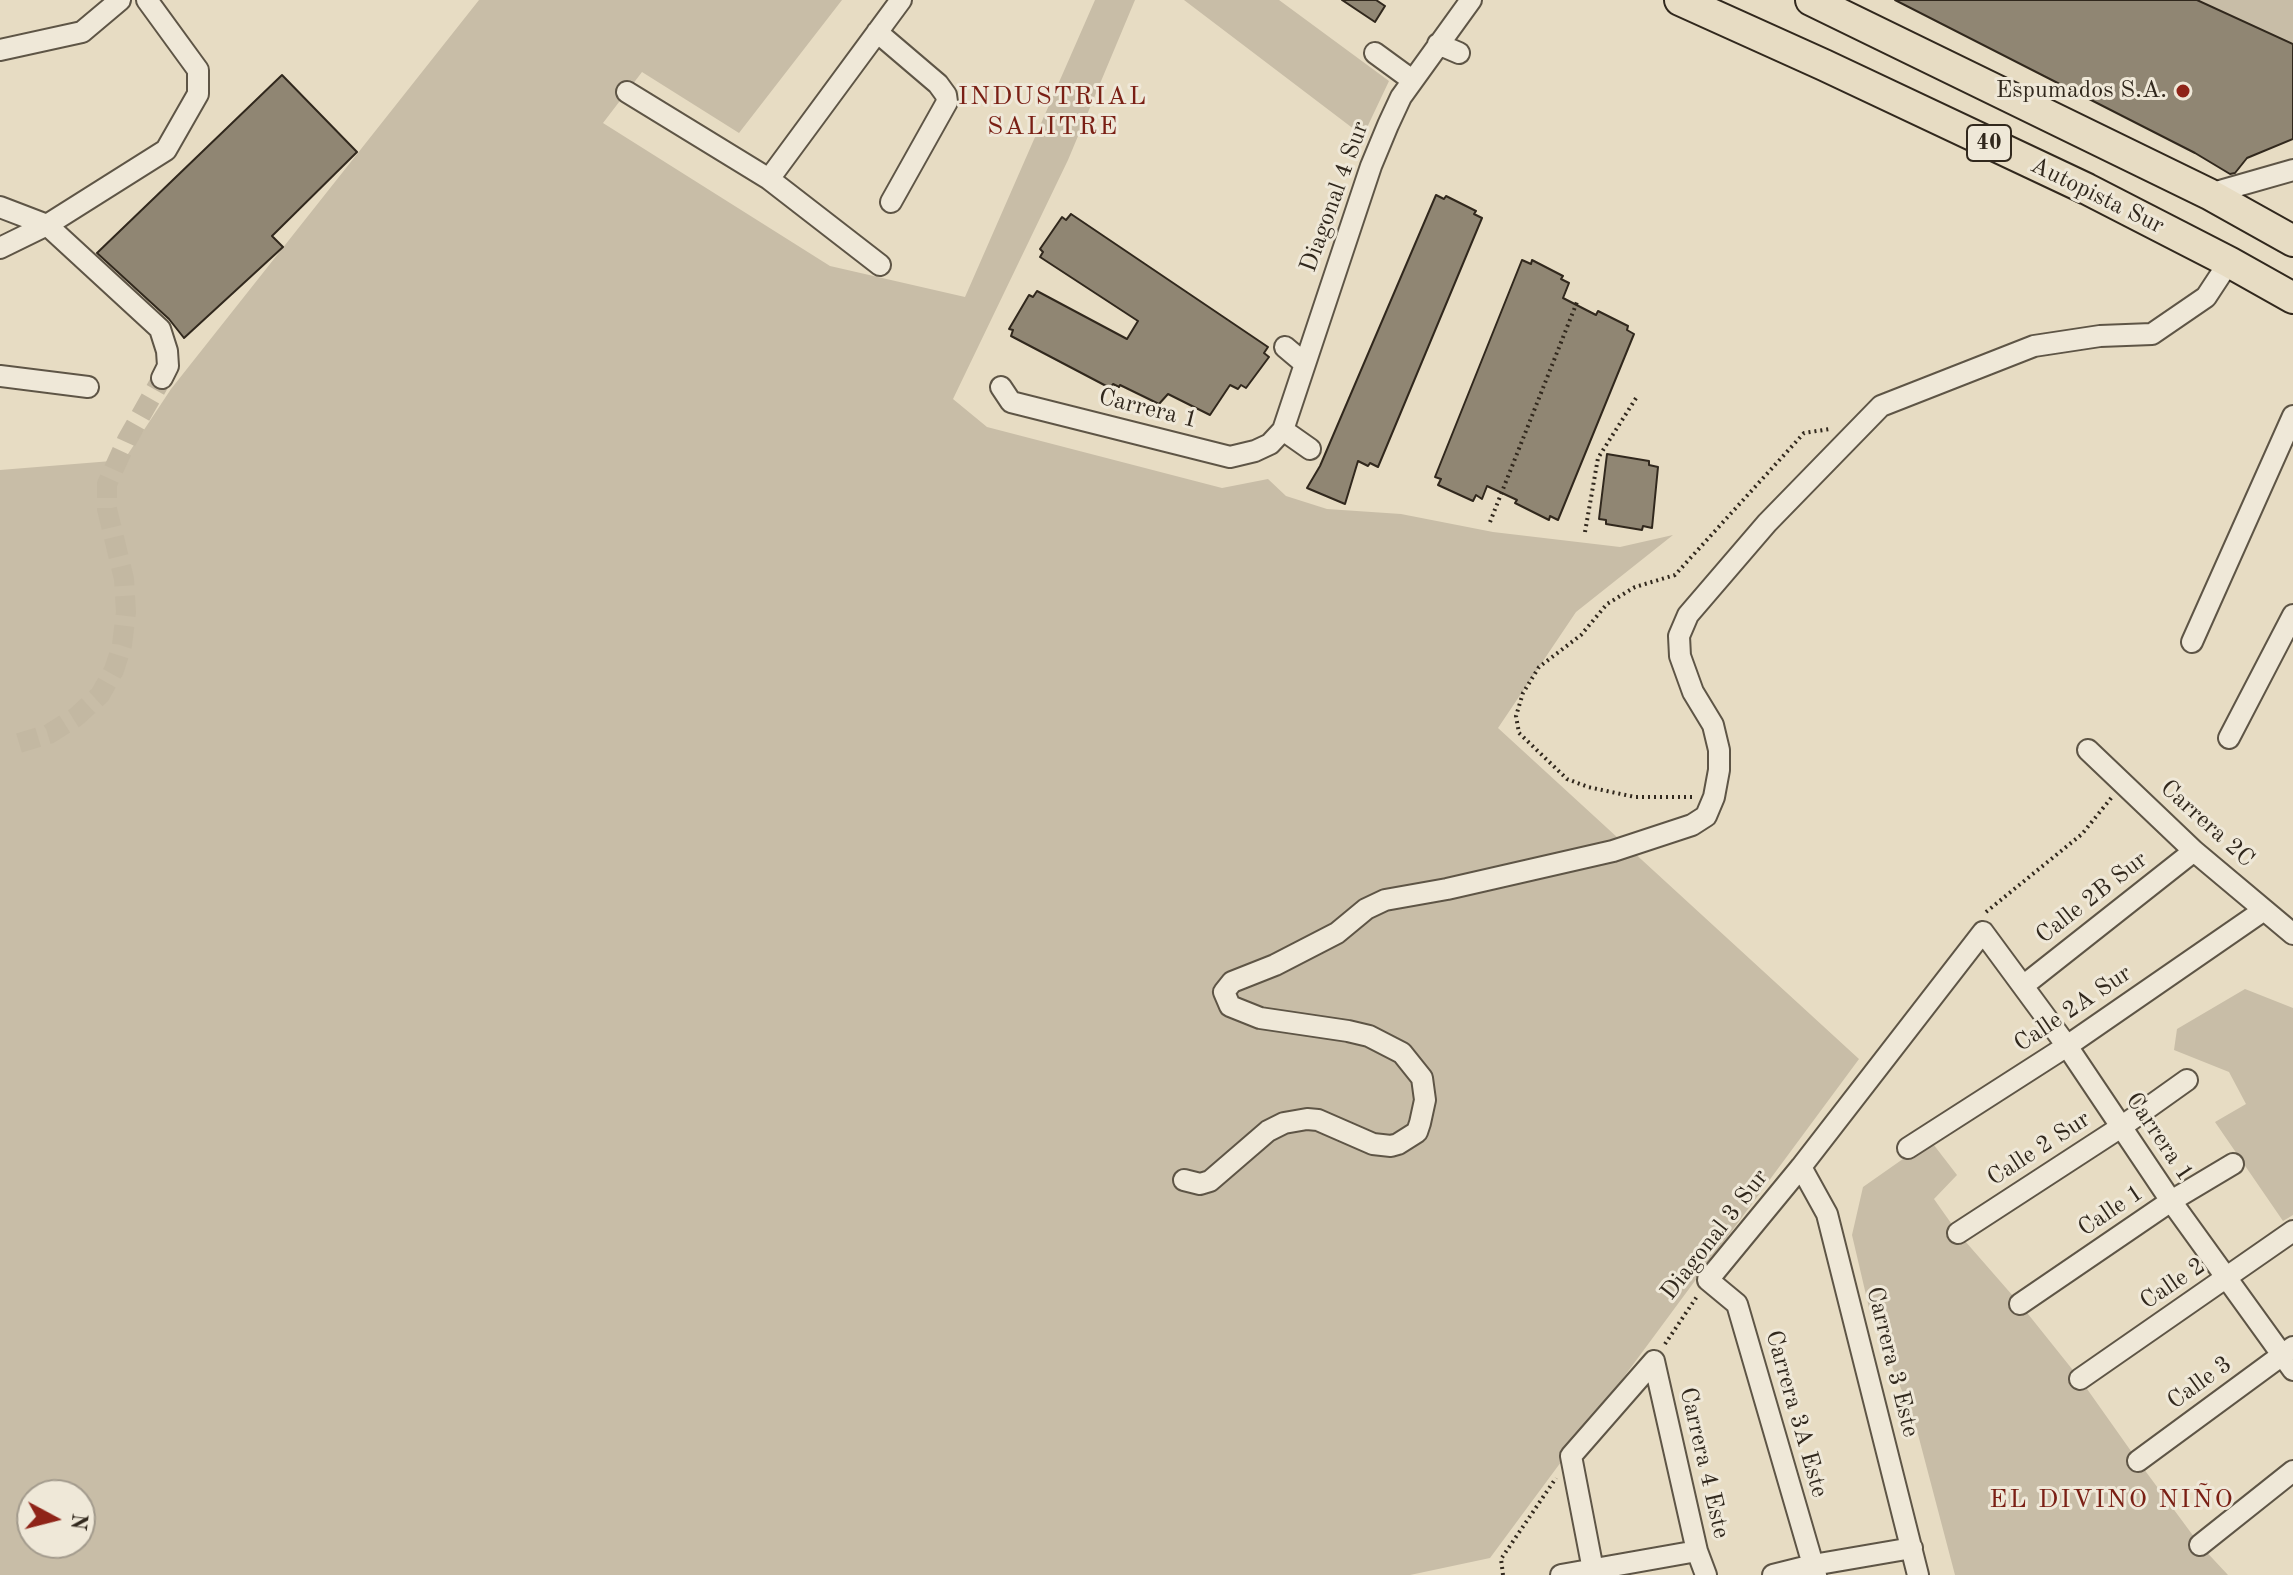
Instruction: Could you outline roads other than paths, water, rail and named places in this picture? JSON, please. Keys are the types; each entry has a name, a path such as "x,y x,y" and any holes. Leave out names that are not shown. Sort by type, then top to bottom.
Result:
{"highway":[{"name":"Autopista Sur","path":"1680,0 2072,182 2293,298"},
{"name":"40","path":"1811,0 2209,194 2293,241"}],"street":[{"path":"0,50 82,32 120,0"},
{"path":"0,248 47,225 166,150 198,94 198,70 147,0"},
{"path":"769,179 901,0"},
{"name":"Diagonal 4 Sur","path":"1283,430 1371,166 1401,97 1471,0"},
{"path":"877,32 938,84 947,102 891,202"},
{"path":"1438,44 1459,53"},
{"path":"1375,53 1412,80"},
{"path":"627,92 769,179 880,265"},
{"path":"2209,194 2293,170"},
{"path":"0,207 47,225 160,329 168,366 162,378"},
{"path":"1322,251 1338,265"},
{"path":"1184,1180 1200,1184 1210,1181 1268,1131 1284,1123 1318,1120 1373,1144 1391,1146 1417,1132 1420,1123 1425,1100 1422,1078 1402,1053 1369,1036 1260,1018 1230,1006 1224,992 1232,982 1275,965 1337,933 1366,909 1385,900 1613,851 1692,825 1706,816 1714,797 1719,750 1713,725 1693,692 1680,656 1679,636 1688,615 1757,534 1881,406 2034,346 2100,336 2152,334 2206,297 2229,262"},
{"path":"1285,347 1304,363"},
{"path":"0,376 88,387"},
{"name":"Carrera 1","path":"1001,387 1011,402 1230,457 1270,444 1283,430"},
{"path":"2192,642 2293,416"},
{"path":"1283,430 1310,449"},
{"path":"2229,738 2293,615"},
{"name":"Carrera 2C","path":"2088,750 2194,851 2293,934"},
{"name":"Calle 2B Sur","path":"2023,986 2194,851"},
{"name":"Calle 2A Sur","path":"1908,1148 2067,1046 2264,910"},
{"name":"Carrera 1","path":"1983,932 2067,1046 2226,1279 2289,1358"},
{"name":"Diagonal 3 Sur","path":"1708,1280 1801,1167 1983,932"},
{"name":"Calle 2 Sur","path":"1958,1233 2121,1127 2187,1080"},
{"name":"Calle 1","path":"2020,1304 2171,1201 2233,1164"},
{"name":"Carrera 3 Este","path":"1801,1167 1827,1214 1918,1575"},
{"name":"Calle 2","path":"2080,1379 2293,1231"},
{"name":"Carrera 3A Este","path":"1708,1280 1737,1304 1815,1570"},
{"name":"Calle 3","path":"2138,1461 2289,1358"},
{"name":"Carrera 4 Este","path":"1593,1573 1571,1456 1654,1361 1697,1551 1706,1575"},
{"path":"2200,1545 2293,1471"},
{"path":"1773,1575 1815,1570 1912,1548"},
{"path":"1561,1575 1593,1573 1697,1551"}],"tunnel":[{"path":"19,743 49,734 76,717 100,695 114,670 122,645 126,612 124,579 107,509 107,484 127,440 162,378"}],"place":[{"name":"Espumados S.A.","path":"2183,91"}],"district":[{"name":"INDUSTRIAL SALITRE","path":"1053,112"},
{"name":"EL DIVINO NIÑO","path":"2112,1500"}]}
